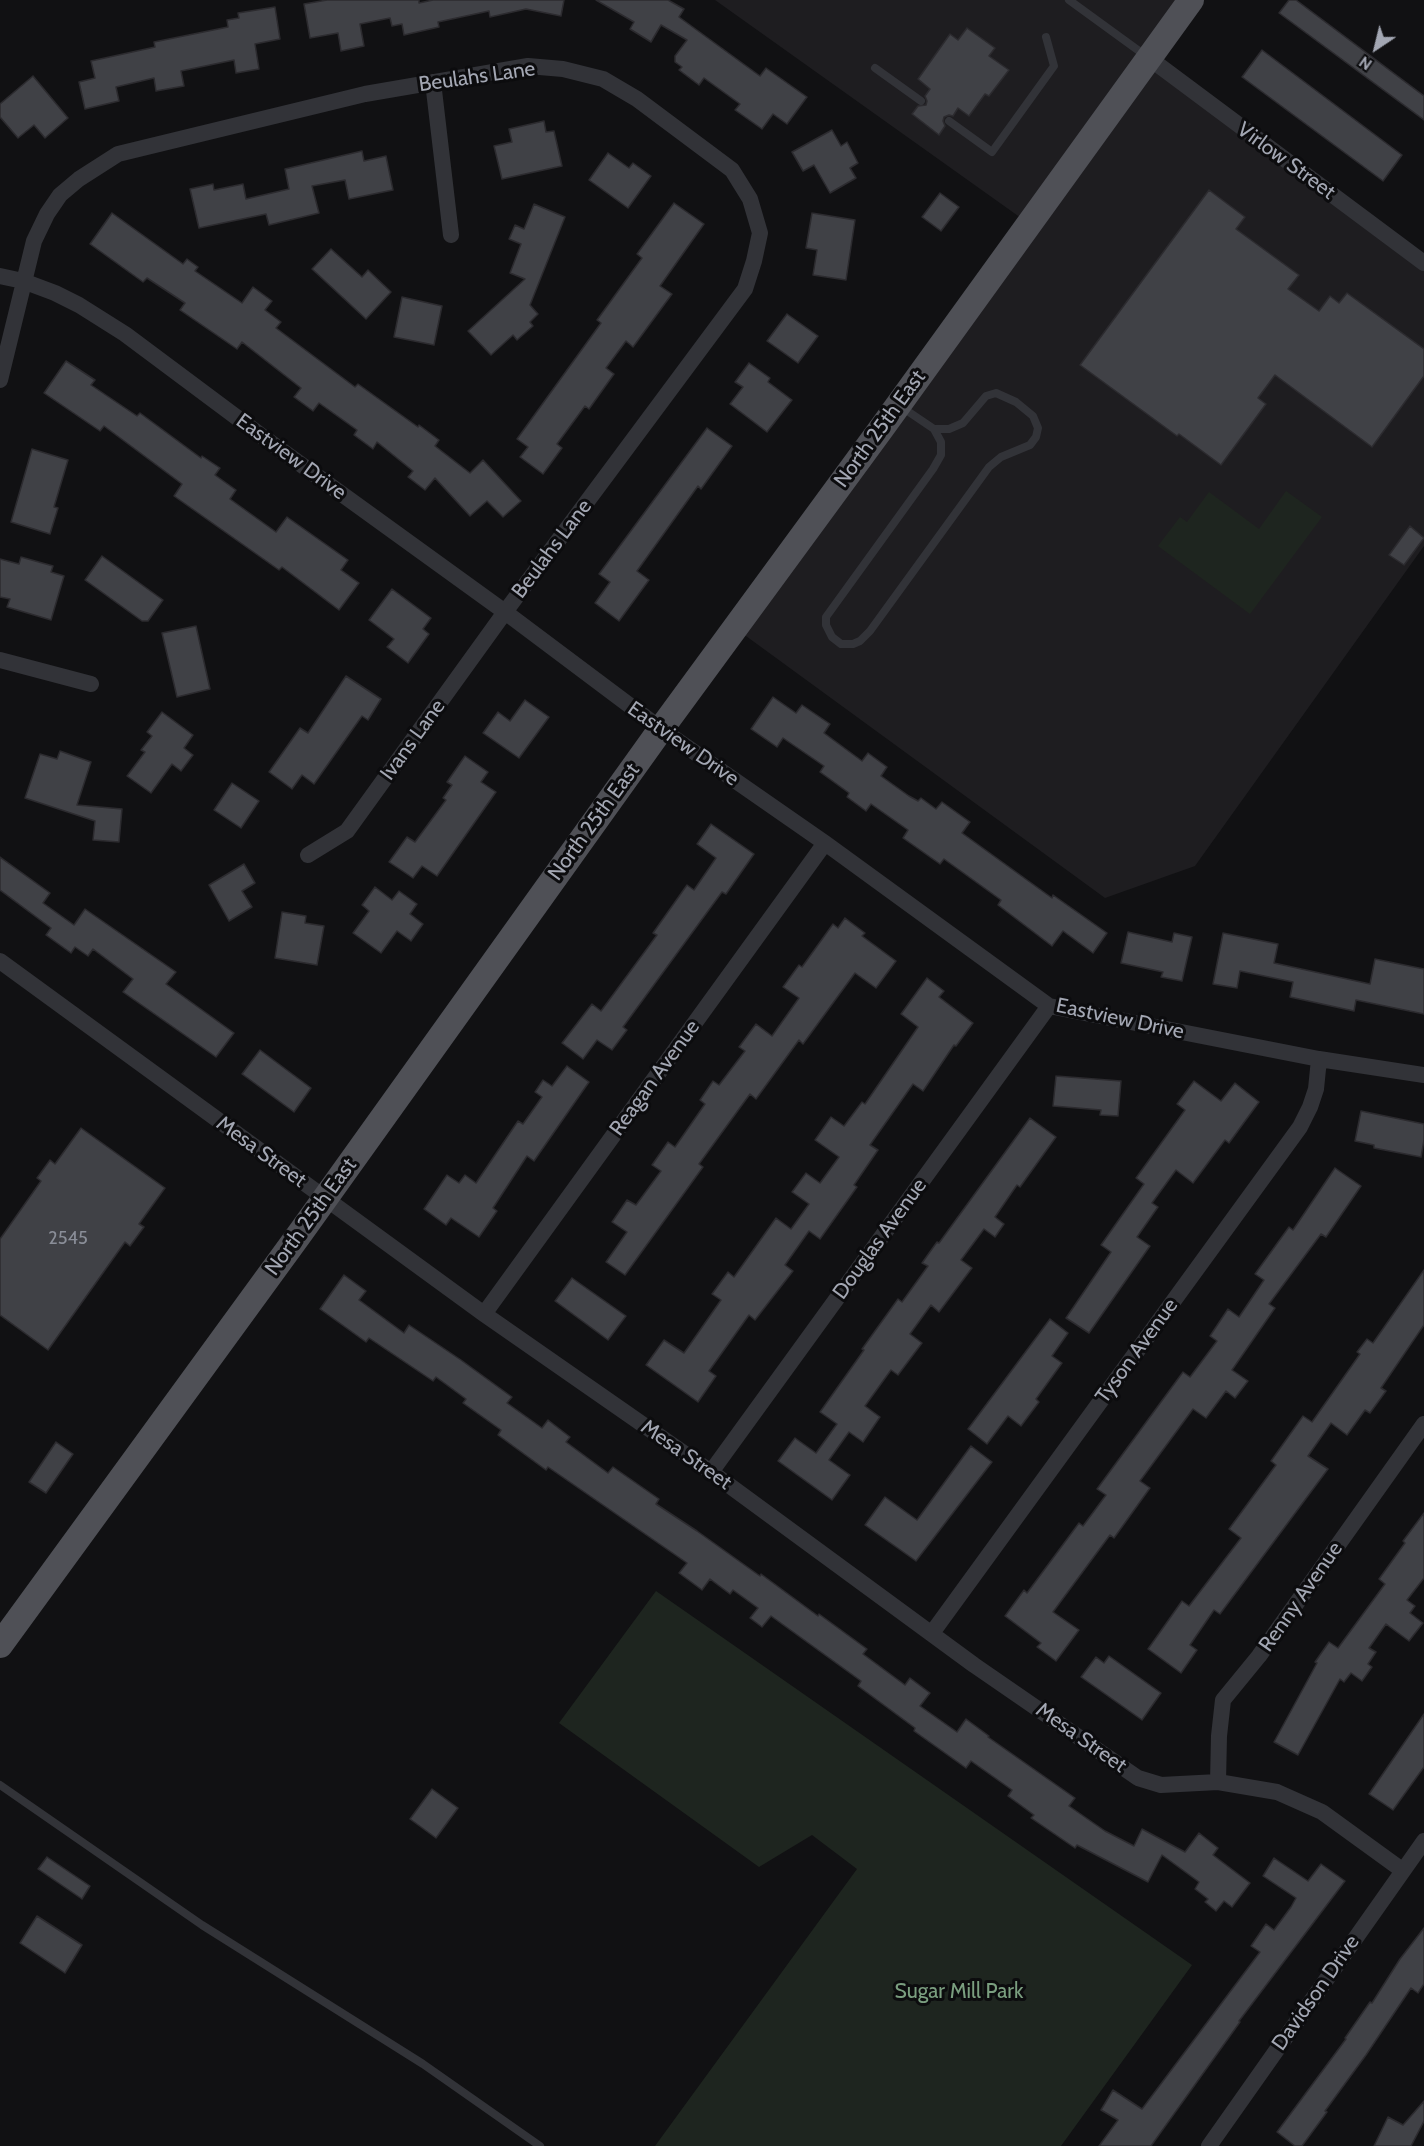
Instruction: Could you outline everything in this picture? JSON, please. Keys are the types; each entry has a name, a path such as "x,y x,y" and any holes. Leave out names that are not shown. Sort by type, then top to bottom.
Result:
{"main road":[{"name":"North 25th East","path":"0,1645 1191,0"}],"street":[{"name":"Virlow Street","path":"1149,58 1424,263"},
{"name":"Beulahs Lane","path":"0,380 34,241 47,214 60,195 79,179 118,154 365,94 528,66 563,69 603,80 637,99 732,170 750,199 760,232 745,289 505,612"},
{"path":"434,82 451,235"},
{"name":"Eastview Drive","path":"0,276 23,281 79,305 125,334 661,729 825,843 1049,1006 1318,1059 1424,1075"},
{"name":"Ivans Lane","path":"308,855 347,831 505,612"},
{"path":"0,660 91,684"},
{"name":"Reagan Avenue","path":"484,1314 825,843"},
{"name":"Mesa Street","path":"0,961 484,1314 711,1472 983,1671 1138,1778 1161,1785 1218,1782 1277,1792 1322,1812 1402,1870"},
{"name":"Douglas Avenue","path":"711,1472 1049,1006"},
{"name":"Tyson Avenue","path":"932,1633 1300,1127 1316,1089 1318,1059"},
{"name":"Renny Avenue","path":"1218,1782 1219,1736 1223,1700 1259,1656 1424,1424"},
{"name":"Davidson Drive","path":"1209,2146 1424,1841"}],"lane":[{"path":"1071,1 1149,58"},
{"path":"949,121 992,152 1054,66 1046,38"},
{"path":"875,68 921,101"},
{"path":"898,405 934,429 941,442 940,455 933,469 826,617 826,625 832,637 841,644 853,644 870,632 989,467 1001,457 1030,445 1036,437 1038,428 1033,416 1016,402 996,393 986,396 963,423 949,429 934,429"},
{"path":"0,1785 202,1925 423,2064 540,2146"}],"shaded area":[{"path":"715,0 1191,0 1150,58 1424,263 1424,546 1195,866 1105,898 735,628 1028,223"}],"green space":[{"path":"1286,491 1322,517 1250,614 1158,546 1180,517 1187,522 1209,492 1259,529"},
{"name":"Sugar Mill Park","path":"656,1591 1192,1965 1061,2146 655,2146 857,1869 812,1835 759,1867 559,1723"}],"building":[{"path":"327,0 419,0 419,3 433,0 564,0 561,16 526,9 490,17 489,11 438,22 439,27 404,35 402,24 392,26 390,18 360,24 364,46 341,51 338,33 310,38 304,4"},
{"path":"596,0 668,0 684,9 679,17 760,76 766,68 807,97 787,124 773,114 762,129 735,110 740,104 704,78 699,85 679,70 682,67 675,62 675,56 687,40 661,25 651,42 630,29 634,22"},
{"path":"1289,0 1296,0 1424,96 1424,120 1279,13"},
{"path":"275,7 280,39 255,44 259,69 236,73 234,60 181,71 184,86 156,91 154,78 116,87 119,101 85,109 79,82 95,78 91,61 155,47 154,42 228,27 227,20 239,18 238,13"},
{"path":"967,28 995,48 989,56 1009,70 989,96 985,94 969,116 958,108 953,116 944,117 945,126 939,135 912,114 918,106 926,105 925,96 930,89 918,79 950,34 958,40"},
{"path":"1262,50 1402,155 1383,181 1242,77"},
{"path":"33,76 68,118 45,138 34,125 18,138 0,117 0,104"},
{"path":"544,121 546,132 554,131 562,166 502,179 494,146 512,142 509,129"},
{"path":"832,130 841,146 847,142 858,163 850,168 856,178 830,193 814,165 803,171 792,152"},
{"path":"362,151 364,161 386,156 393,190 349,199 345,180 312,186 319,213 269,225 266,214 199,228 190,189 213,184 214,190 243,184 246,199 289,189 285,169"},
{"path":"608,153 629,168 633,163 651,176 628,208 589,180"},
{"path":"1209,190 1245,217 1236,229 1299,275 1288,289 1319,311 1330,296 1339,303 1347,293 1424,349 1424,376 1372,447 1275,375 1258,398 1266,404 1221,465 1080,365"},
{"path":"940,193 959,207 941,231 922,217"},
{"path":"674,203 704,224 660,286 672,294 633,347 626,341 606,368 614,374 589,409 585,406 557,444 562,448 543,474 520,457 528,447 517,439 601,323 597,320 642,258 637,254"},
{"path":"534,204 565,217 530,305 538,314 530,322 533,326 517,340 513,335 491,355 468,331 525,279 510,273 521,244 509,239 515,225 524,229"},
{"path":"112,213 183,264 187,259 198,267 195,271 242,303 253,287 272,301 265,310 281,322 276,328 355,387 358,384 418,427 419,425 439,440 435,446 470,473 483,460 521,501 503,517 487,501 470,516 435,478 425,490 408,477 413,471 377,442 373,449 354,435 357,430 319,403 313,411 294,397 301,388 242,342 237,349 180,310 185,303 147,278 143,282 90,244"},
{"path":"812,213 855,220 846,280 813,275 817,250 806,248"},
{"path":"331,249 362,277 368,270 391,292 366,319 312,269"},
{"path":"402,297 442,306 434,345 394,337"},
{"path":"787,314 818,336 798,363 767,341"},
{"path":"66,361 95,380 91,385 137,416 140,413 201,458 202,456 220,468 215,475 236,490 230,499 276,532 287,517 348,560 341,570 359,583 339,610 282,567 279,570 174,496 182,484 104,426 100,431 44,393"},
{"path":"749,363 770,378 768,382 792,400 767,432 730,404 743,387 735,382"},
{"path":"707,428 732,446 701,489 698,486 637,571 649,580 619,621 595,603 610,582 599,574"},
{"path":"32,449 68,460 54,507 58,508 50,534 11,522"},
{"path":"1410,526 1424,538 1404,565 1389,555"},
{"path":"102,556 163,600 148,621 142,621 85,580"},
{"path":"21,557 53,566 51,572 64,576 51,620 7,607 10,599 0,597 0,559 19,564"},
{"path":"392,589 431,618 423,629 429,634 408,663 387,647 394,639 369,620"},
{"path":"196,626 210,689 177,697 162,633"},
{"path":"346,676 381,699 368,720 362,716 314,784 302,775 292,789 269,772 300,728 308,733"},
{"path":"773,697 796,713 802,705 830,724 824,733 862,761 868,753 887,767 881,776 909,796 918,801 921,798 936,809 942,802 970,822 962,833 1052,898 1053,895 1107,933 1093,953 1063,931 1052,946 998,905 1001,900 944,859 940,864 903,838 908,830 871,804 866,811 847,797 849,793 820,772 824,766 783,738 777,747 751,729"},
{"path":"525,700 549,717 519,758 483,733 498,712 510,721"},
{"path":"162,712 193,735 184,748 193,755 181,771 172,764 151,793 127,776 145,752 141,750 152,736 147,732"},
{"path":"60,751 91,762 77,805 122,809 119,842 93,840 95,821 25,798 40,754 57,759"},
{"path":"465,756 488,772 481,782 496,792 437,876 422,866 413,878 389,862 407,837 415,842 446,800 443,798 452,785 447,782"},
{"path":"232,783 259,801 241,828 214,810"},
{"path":"711,824 754,854 726,894 722,892 623,1027 627,1030 612,1050 597,1040 583,1059 562,1043 592,1004 601,1011 657,935 653,933 687,885 694,890 716,858 697,844"},
{"path":"0,857 50,893 43,903 74,925 85,909 176,972 166,984 234,1033 216,1057 123,992 133,979 93,949 88,956 75,947 71,953 46,935 51,928 0,890"},
{"path":"244,864 255,883 242,891 252,907 229,921 209,885"},
{"path":"375,887 392,900 399,891 417,904 410,914 423,924 411,941 397,931 381,953 353,933 369,911 362,905"},
{"path":"282,912 306,916 305,923 324,926 317,965 275,958"},
{"path":"845,918 865,933 862,936 896,961 876,988 855,973 803,1044 799,1040 756,1099 750,1094 699,1164 703,1167 625,1275 606,1262 627,1232 612,1222 627,1200 636,1205 661,1171 652,1165 668,1142 675,1147 705,1104 700,1100 713,1081 719,1085 745,1051 739,1047 756,1024 772,1036 799,998 783,987 799,965 802,967 833,924 838,928"},
{"path":"1128,932 1172,942 1174,933 1192,937 1182,981 1161,977 1163,972 1121,963"},
{"path":"1223,933 1278,944 1274,963 1370,984 1375,959 1424,969 1424,1014 1356,1000 1354,1011 1290,997 1293,982 1240,971 1237,988 1213,984"},
{"path":"927,978 944,991 939,997 973,1023 956,1046 954,1045 923,1091 913,1084 870,1145 878,1150 854,1185 857,1187 820,1239 809,1231 785,1265 793,1271 755,1320 749,1315 709,1371 716,1376 698,1402 646,1365 664,1340 684,1353 721,1300 712,1294 728,1272 734,1277 776,1218 791,1229 809,1204 792,1192 806,1173 820,1183 839,1157 815,1140 831,1117 844,1126 862,1102 865,1104 918,1027 901,1014"},
{"path":"260,1050 311,1088 294,1112 242,1074"},
{"path":"567,1066 589,1082 534,1161 527,1156 493,1208 497,1211 479,1237 451,1218 446,1225 424,1209 447,1175 459,1183 465,1175 476,1183 518,1121 523,1124 542,1097 535,1092 543,1080 552,1086"},
{"path":"1056,1076 1121,1081 1118,1116 1100,1115 1101,1110 1053,1106"},
{"path":"1194,1081 1221,1101 1235,1083 1259,1102 1229,1143 1225,1140 1193,1183 1176,1170 1152,1203 1158,1207 1137,1237 1150,1246 1089,1333 1066,1318 1111,1252 1101,1245 1144,1184 1136,1178 1185,1110 1177,1104"},
{"path":"1361,1111 1424,1124 1421,1157 1374,1148 1374,1145 1355,1141"},
{"path":"1030,1118 1056,1137 1020,1187 1017,1185 995,1217 1004,1224 995,1237 984,1229 961,1260 972,1268 939,1312 931,1305 910,1334 922,1343 898,1375 891,1370 865,1406 880,1417 863,1442 849,1432 829,1460 850,1475 832,1500 778,1461 795,1438 816,1453 837,1424 820,1412 898,1299 902,1302 928,1266 922,1263 937,1242 939,1243"},
{"path":"81,1128 165,1188 139,1224 144,1227 130,1246 125,1242 48,1350 0,1315 0,1239 41,1181 37,1178 50,1160 55,1164"},
{"path":"1335,1168 1361,1186 1326,1237 1321,1234 1269,1304 1275,1308 1232,1370 1248,1381 1235,1398 1226,1391 1206,1418 1193,1409 1140,1481 1150,1488 1114,1538 1110,1535 1053,1612 1079,1630 1056,1661 1037,1647 1041,1643 1005,1616 1024,1590 1027,1593 1079,1523 1083,1526 1106,1495 1097,1489 1183,1372 1190,1377 1217,1341 1210,1336 1228,1309 1239,1317 1264,1280 1255,1274 1289,1227 1293,1230"},
{"path":"1424,1270 1424,1325 1381,1388 1386,1391 1370,1413 1365,1410 1347,1435 1331,1423 1308,1456 1328,1469 1220,1614 1214,1610 1190,1645 1197,1650 1181,1673 1148,1649 1182,1601 1189,1606 1241,1538 1229,1529 1276,1465 1271,1461 1303,1416 1312,1422 1360,1354 1357,1352 1367,1339 1373,1343"},
{"path":"344,1275 366,1291 359,1300 404,1333 409,1325 461,1360 512,1397 507,1403 542,1428 548,1420 570,1437 566,1442 608,1473 613,1467 659,1499 656,1504 867,1649 863,1654 905,1685 910,1678 930,1693 920,1706 957,1732 966,1719 1075,1798 1069,1806 1105,1831 1134,1846 1142,1829 1185,1852 1199,1833 1218,1848 1213,1855 1250,1883 1232,1907 1224,1901 1216,1911 1205,1902 1208,1899 1195,1889 1199,1882 1162,1855 1148,1882 1077,1845 1075,1848 1031,1818 1034,1815 1008,1796 1012,1790 971,1761 966,1768 914,1731 915,1728 858,1686 861,1681 771,1616 762,1627 750,1618 758,1608 733,1590 730,1594 710,1579 702,1590 679,1573 687,1563 548,1467 546,1470 498,1435 501,1430 463,1403 466,1399 436,1377 433,1381 369,1338 366,1342 320,1309"},
{"path":"572,1278 626,1316 608,1340 555,1301"},
{"path":"1050,1319 1068,1333 1052,1356 1062,1363 1036,1399 1039,1402 1021,1426 1008,1416 987,1444 968,1429"},
{"path":"56,1442 73,1454 46,1493 29,1482"},
{"path":"971,1446 992,1462 916,1561 865,1525 885,1497 917,1520"},
{"path":"1424,1513 1424,1578 1407,1600 1415,1606 1410,1613 1423,1623 1409,1641 1386,1624 1369,1648 1376,1652 1368,1664 1372,1667 1362,1681 1351,1673 1344,1682 1340,1679 1298,1755 1274,1742 1317,1663 1315,1662 1329,1642 1338,1648 1385,1584 1379,1579"},
{"path":"1109,1656 1161,1693 1142,1720 1081,1677 1096,1657 1104,1663"},
{"path":"1424,1714 1424,1767 1393,1810 1369,1794"},
{"path":"432,1789 458,1808 436,1838 410,1819"},
{"path":"47,1857 90,1886 82,1899 38,1869"},
{"path":"1274,1858 1308,1881 1321,1864 1345,1881 1239,2021 1151,2146 1099,2146 1118,2120 1101,2110 1113,2090 1142,2109 1260,1952 1251,1946 1266,1924 1274,1930 1291,1907 1296,1898 1263,1876"},
{"path":"37,1916 82,1945 65,1973 20,1943"},
{"path":"1424,1928 1424,1984 1418,1993 1411,1988 1325,2111 1327,2112 1302,2146 1295,2146 1277,2132"},
{"path":"1424,2101 1424,2121 1411,2146 1374,2146 1388,2117 1403,2125"}]}
